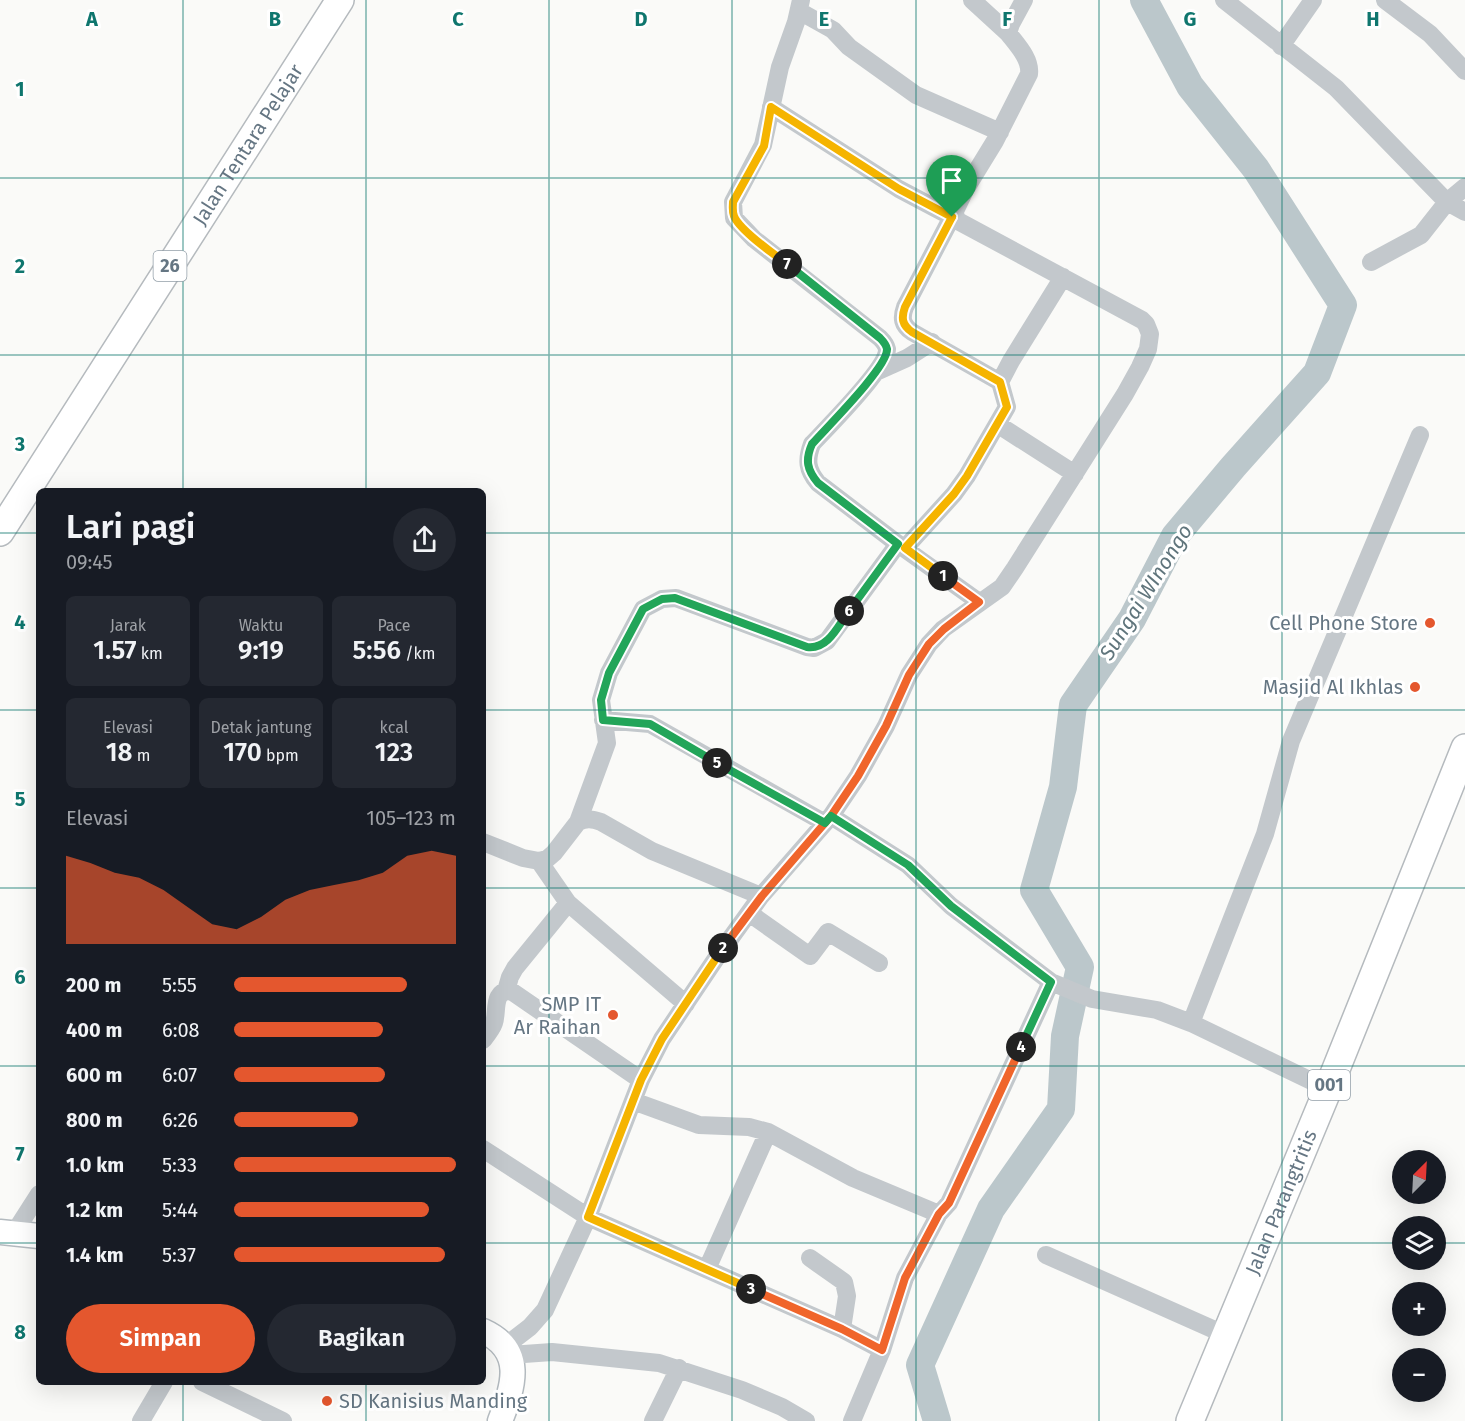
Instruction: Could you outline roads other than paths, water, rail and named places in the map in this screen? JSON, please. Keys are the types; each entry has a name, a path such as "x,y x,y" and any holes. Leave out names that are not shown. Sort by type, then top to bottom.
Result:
{"main road":[{"name":"Jalan Tentara Pelajar","path":"0,532 340,0"},
{"name":"Jalan Parangtritis","path":"1190,1421 1328,1089 1465,748"},
{"path":"7,1233 36,1236"},
{"path":"486,1332 498,1338 507,1351 513,1376 509,1399 500,1421"}],"street":[{"path":"972,0 1008,33 1029,67 1023,87 1000,132 965,190 902,315 907,329 1000,382"},
{"path":"1008,33 1024,0"},
{"path":"1224,0 1336,88 1447,202 1465,212"},
{"path":"1281,46 1313,0"},
{"path":"1385,0 1430,34 1465,70"},
{"path":"979,602 901,546 818,483 811,475 807,465 812,444 878,371 886,356 885,342 754,238 734,218 733,202 764,146 780,67 800,5 833,30 849,47 907,89 1000,132"},
{"path":"507,1351 545,1310 588,1217 641,1080 662,1039 749,912 828,820 858,776 886,726 919,658 944,629 1002,586 1075,474 1140,367 1148,349 1150,334 1146,324 1137,316 958,221 953,215 899,189 771,107"},
{"path":"1371,262 1421,235 1447,202 1465,187"},
{"path":"486,843 523,858 539,861 547,859 554,853 578,822 607,743 601,700 609,673 643,609 662,599 675,598 807,647 814,648 827,641 901,546 960,485 1007,407 1000,382 1063,277"},
{"path":"878,371 907,358 932,342"},
{"path":"997,424 1075,474"},
{"path":"1191,1023 1265,834 1291,741 1420,435"},
{"path":"603,720 650,724 908,865 951,906 1054,983 1092,999 1157,1010 1191,1023 1328,1089"},
{"path":"578,822 592,819 601,822 652,851 762,896"},
{"path":"539,861 568,903 686,1004"},
{"path":"486,1035 494,1022 496,996 515,968 568,903"},
{"path":"749,912 810,956 828,932 879,963"},
{"path":"852,1421 882,1350 905,1278 939,1214 949,1203 1054,983"},
{"path":"496,996 516,993 641,1080"},
{"path":"633,1101 699,1125 749,1127 768,1132 853,1178 939,1214"},
{"path":"707,1269 768,1132"},
{"path":"486,1151 588,1217 842,1329 882,1350"},
{"path":"7,1233 36,1198"},
{"path":"1046,1255 1226,1335"},
{"path":"810,1258 844,1282 847,1296 842,1329"},
{"path":"507,1351 552,1352 659,1362 742,1390 782,1407 806,1421"},
{"path":"653,1421 679,1368"},
{"path":"141,1421 162,1385"},
{"path":"208,1385 284,1421"}],"waterway":[{"name":"Sungai WInongo","path":"937,1421 920,1365 991,1209 1061,1109 1065,1036 1080,967 1034,890 1063,787 1073,705 1132,619 1175,536 1317,373 1343,305 1256,169 1190,86 1144,0"}],"place":[{"name":"Cell Phone Store","path":"1430,623"},
{"name":"Masjid Al Ikhlas","path":"1415,687"},
{"name":"SMP IT Ar Raihan","path":"613,1015"},
{"name":"SD Kanisius Manding","path":"327,1401"}]}
